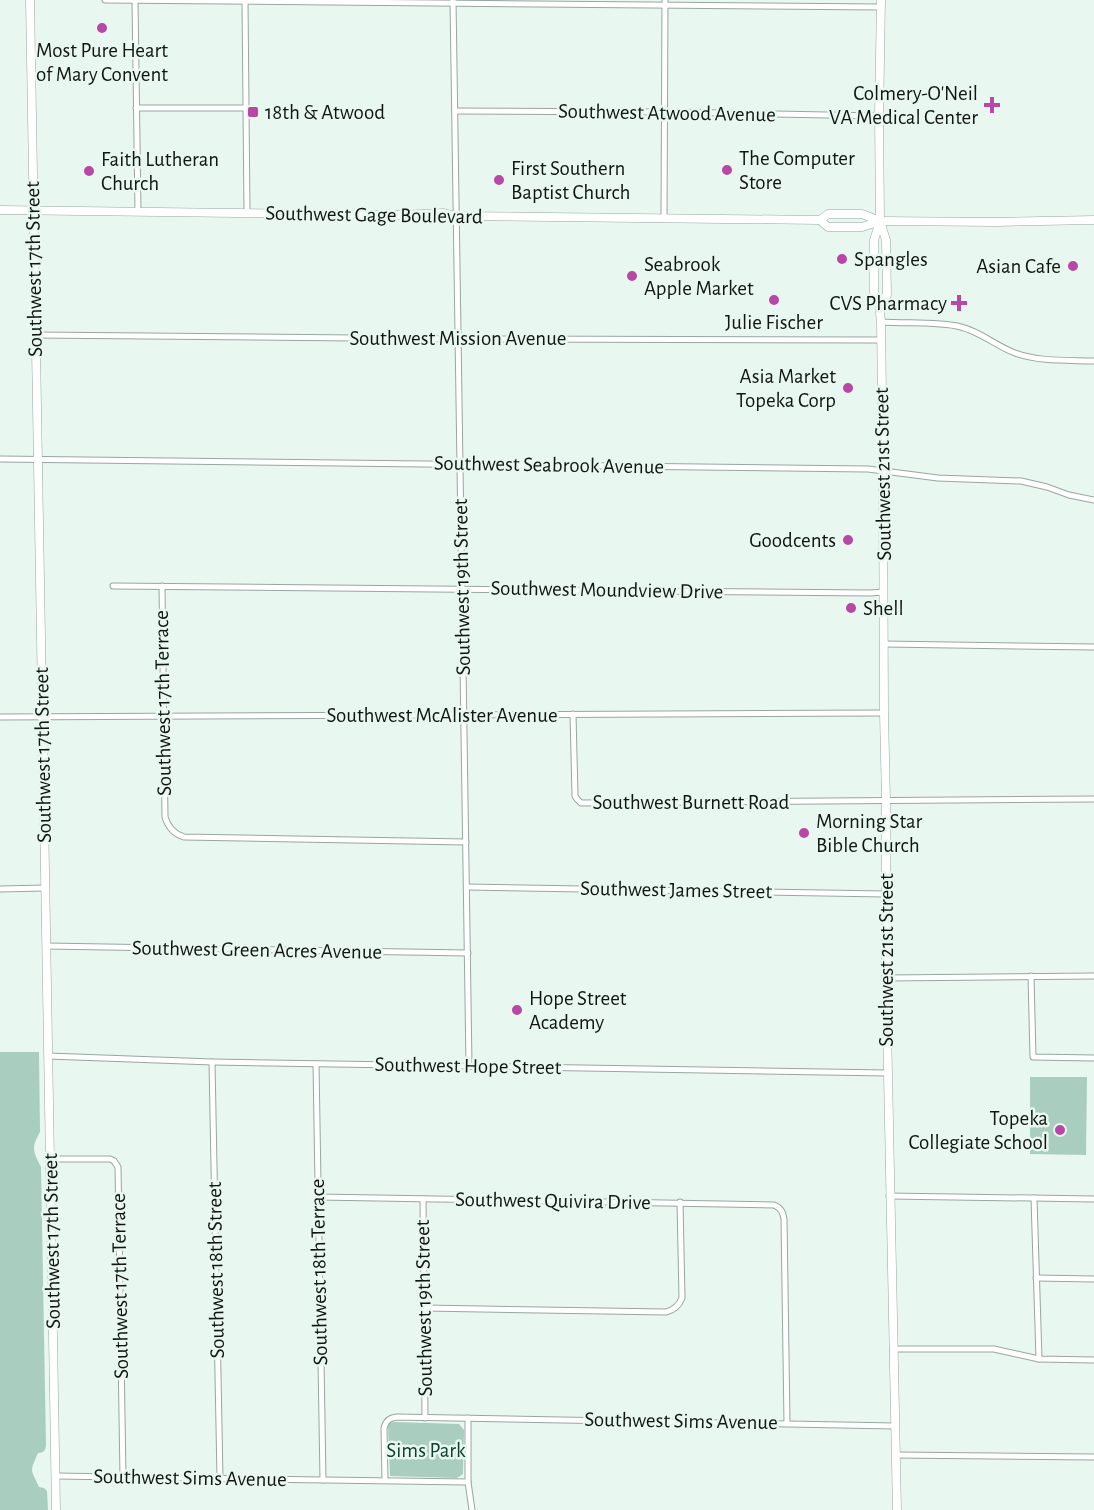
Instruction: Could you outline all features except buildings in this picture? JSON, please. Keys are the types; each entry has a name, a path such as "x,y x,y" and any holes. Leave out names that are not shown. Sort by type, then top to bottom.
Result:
{"main road":[{"name":"Southwest 17th Street","path":"30,0 56,1510"},
{"name":"Southwest 21st Street","path":"879,303 887,295 886,240 880,221 881,3"},
{"name":"Southwest Gage Boulevard","path":"0,210 401,215 444,213 455,216 820,220 828,214 862,214 880,221"},
{"name":"Southwest Gage Boulevard","path":"820,220 828,227 862,227 880,221 1094,220"},
{"name":"Southwest 21st Street","path":"880,221 874,240 874,295 879,303 881,322 884,470 887,1073 897,1510"}],"street":[{"path":"105,0 881,3"},
{"path":"135,0 138,212"},
{"path":"245,1 247,213"},
{"name":"Southwest 19th Street","path":"453,2 470,1066"},
{"path":"664,217 665,3"},
{"path":"136,108 246,108"},
{"name":"Southwest Atwood Avenue","path":"454,111 879,116"},
{"path":"881,322 959,327 1023,356 1039,359 1094,361"},
{"name":"Southwest Mission Avenue","path":"35,334 458,339 881,340"},
{"name":"Southwest Seabrook Avenue","path":"0,459 884,470 926,477 1021,481 1094,500"},
{"name":"Southwest Moundview Drive","path":"113,586 884,592"},
{"name":"Southwest 17th Terrace","path":"162,586 165,820 174,833 184,837 466,842"},
{"path":"884,644 1094,647"},
{"name":"Southwest McAlister Avenue","path":"0,717 884,713"},
{"name":"Southwest Burnett Road","path":"573,714 577,799 584,803 1094,799"},
{"name":"Southwest James Street","path":"467,887 886,894"},
{"path":"0,889 45,888"},
{"name":"Southwest Green Acres Avenue","path":"46,946 468,953"},
{"path":"1031,976 1033,1057 1094,1058"},
{"path":"886,978 1094,976"},
{"name":"Southwest Hope Street","path":"48,1056 212,1062 887,1073"},
{"name":"Southwest 18th Street","path":"212,1062 220,1478"},
{"name":"Southwest 18th Terrace","path":"316,1064 323,1480"},
{"name":"Southwest 17th Terrace","path":"50,1159 110,1159 118,1167 123,1477"},
{"path":"889,1196 1094,1199"},
{"name":"Southwest Quivira Drive","path":"318,1197 774,1205 783,1214 787,1423"},
{"path":"1034,1198 1039,1359"},
{"name":"Southwest 19th Street","path":"423,1199 426,1418"},
{"path":"424,1308 666,1312 676,1308 682,1298 680,1202"},
{"path":"1036,1278 1094,1279"},
{"path":"893,1348 994,1349 1039,1359 1094,1360"},
{"name":"Southwest Sims Avenue","path":"385,1480 385,1424 390,1418 895,1426"},
{"path":"468,1418 468,1482 472,1510"},
{"path":"896,1455 1094,1457"},
{"name":"Southwest Sims Avenue","path":"56,1476 468,1482"}],"green space":[{"path":"0,1052 39,1052 40,1132 34,1150 41,1167 46,1446 44,1451 38,1453 32,1471 39,1487 47,1491 48,1510 0,1510"},
{"path":"1030,1077 1087,1077 1086,1155 1030,1154"},
{"name":"Sims Park","path":"394,1422 459,1424 464,1430 463,1474 457,1478 390,1476 388,1426"}],"place":[{"name":"Most Pure Heart of Mary Convent","path":"102,28"},
{"name":"Colmery-O'Neil VA Medical Center","path":"992,105"},
{"name":"18th & Atwood","path":"253,112"},
{"name":"The Computer Store","path":"727,170"},
{"name":"Faith Lutheran Church","path":"89,171"},
{"name":"First Southern Baptist Church","path":"499,180"},
{"name":"Spangles","path":"842,259"},
{"name":"Asian Cafe","path":"1073,266"},
{"name":"Seabrook Apple Market","path":"632,276"},
{"name":"Julie Fischer","path":"774,300"},
{"name":"CVS Pharmacy","path":"959,303"},
{"name":"Asia Market Topeka Corp","path":"848,388"},
{"name":"Goodcents","path":"848,540"},
{"name":"Shell","path":"851,608"},
{"name":"Morning Star Bible Church","path":"804,833"},
{"name":"Hope Street Academy","path":"517,1010"},
{"name":"Topeka Collegiate School","path":"1060,1130"}]}
